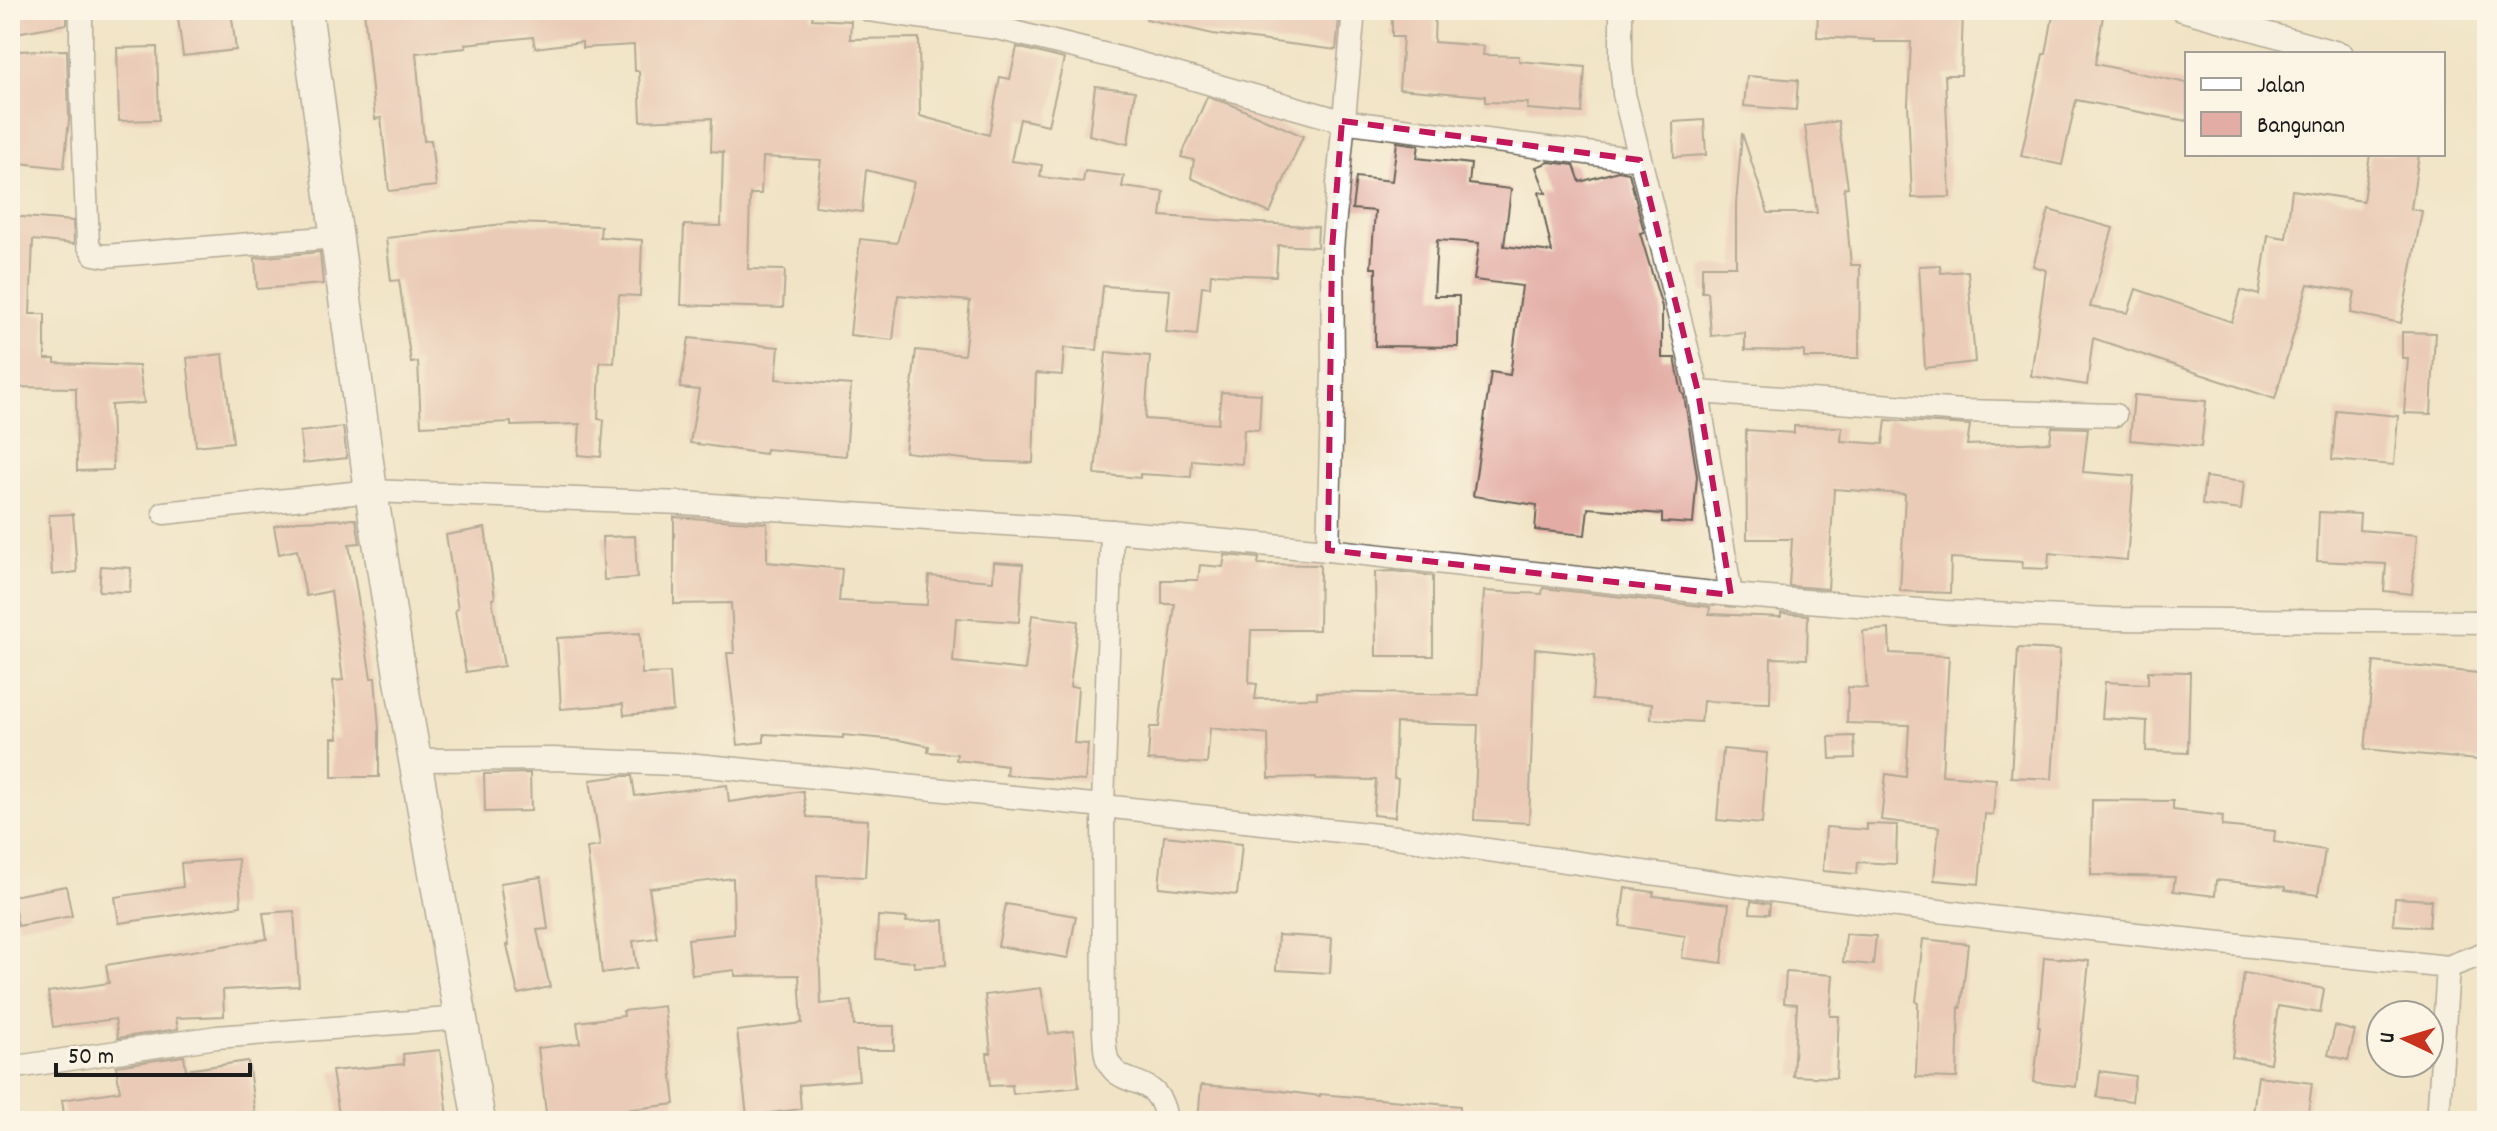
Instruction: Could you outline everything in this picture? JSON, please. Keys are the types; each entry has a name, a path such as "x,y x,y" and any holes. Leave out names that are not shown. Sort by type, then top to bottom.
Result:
{"street":[{"path":"81,10 88,244 94,254 105,256 336,237"},
{"path":"306,10 371,491 400,675 479,1121"},
{"path":"869,10 997,28 1127,60 1342,121 1640,160"},
{"path":"1328,550 1333,370 1332,249 1354,10"},
{"path":"1621,10 1624,94 1698,392 1731,595"},
{"path":"2182,10 2335,52"},
{"path":"1698,392 1963,411 2115,415"},
{"path":"164,513 371,491 682,503 1112,531 1328,550 1731,595 1944,612 2111,619 2487,622"},
{"path":"1112,531 1103,806 1103,1018 1106,1057 1111,1068 1141,1082 1158,1095 1166,1121"},
{"path":"417,760 553,759 697,765 1396,837 1799,894 2448,967 2487,952"},
{"path":"2438,1121 2448,967"},
{"path":"10,1068 217,1037 462,1018"}],"highlighted area":[{"path":"1342,121 1640,160 1698,392 1731,595 1328,550 1332,249"}],"building":[{"path":"10,10 67,10 67,24 10,34"},
{"path":"177,10 231,10 236,50 183,56"},
{"path":"364,10 788,10 813,13 812,19 851,21 850,39 919,38 920,116 989,135 1000,77 1010,79 1017,47 1064,59 1048,125 1020,119 1011,161 1042,165 1040,177 1083,182 1085,171 1124,176 1122,187 1164,192 1161,216 1318,227 1317,247 1278,245 1276,276 1211,274 1210,287 1202,286 1197,335 1166,332 1170,290 1103,286 1097,350 1064,348 1062,375 1036,373 1033,463 979,461 905,452 916,350 964,355 970,301 898,295 893,340 850,335 860,239 897,243 914,182 866,170 862,212 815,206 821,160 763,157 761,194 750,194 748,269 785,270 783,308 681,305 684,225 721,226 723,152 711,151 712,118 641,121 639,71 635,71 634,45 582,48 582,42 535,48 533,37 416,53 424,141 431,140 436,186 389,191 381,118 375,119"},
{"path":"1147,10 1340,10 1336,50 1213,34 1146,19"},
{"path":"1392,10 1435,10 1434,42 1484,46 1483,55 1519,56 1519,61 1585,67 1582,113 1527,109 1528,103 1485,102 1485,96 1399,89 1403,37 1392,37"},
{"path":"1818,10 1963,10 1961,75 1945,75 1950,197 1912,198 1908,104 1911,42 1817,37"},
{"path":"2054,10 2103,16 2095,64 2185,83 2185,121 2076,100 2062,165 2021,156 2043,54 2046,54"},
{"path":"157,47 159,120 119,121 117,48"},
{"path":"67,50 69,119 64,168 10,162 10,51"},
{"path":"1747,76 1798,80 1796,110 1744,106"},
{"path":"1095,86 1135,91 1128,144 1089,135"},
{"path":"1207,97 1303,136 1270,213 1191,178 1194,160 1181,157"},
{"path":"1704,120 1706,155 1674,157 1673,122"},
{"path":"1838,121 1848,187 1844,188 1851,265 1860,265 1859,358 1804,358 1804,351 1745,350 1745,333 1711,336 1708,292 1702,292 1702,266 1736,266 1736,205 1742,133 1768,213 1817,213 1805,126"},
{"path":"1397,142 1419,145 1417,158 1471,164 1469,184 1511,189 1504,246 1552,252 1539,192 1546,193 1536,167 1549,162 1574,165 1580,182 1618,171 1629,173 1644,232 1640,233 1662,307 1662,358 1675,358 1684,395 1697,476 1693,524 1662,522 1662,514 1588,508 1585,535 1535,530 1537,505 1473,496 1491,372 1510,375 1522,286 1474,280 1479,243 1437,240 1434,296 1459,296 1458,347 1375,346 1376,268 1371,268 1375,211 1352,209 1356,177 1392,181"},
{"path":"2370,156 2419,156 2411,209 2422,211 2401,323 2351,313 2355,292 2308,284 2275,399 2093,338 2087,385 2031,376 2046,270 2033,266 2049,210 2113,228 2090,307 2128,313 2136,289 2232,322 2241,290 2259,295 2268,235 2286,238 2292,190 2363,201"},
{"path":"10,216 73,221 74,244 33,240 30,314 45,314 45,359 55,359 55,363 139,366 144,403 111,405 113,470 77,471 76,388 10,387"},
{"path":"511,223 601,226 600,237 642,240 640,296 619,295 614,363 600,362 598,419 604,420 601,457 578,455 580,424 511,426 511,422 421,426 418,362 411,363 399,280 391,281 386,238"},
{"path":"320,252 323,284 257,289 255,258"},
{"path":"1940,265 1941,273 1968,271 1975,362 1925,368 1919,266"},
{"path":"2402,332 2435,333 2431,414 2404,413 2408,358 2402,358"},
{"path":"689,338 779,347 776,379 851,385 846,456 766,449 765,454 690,443 699,390 680,388"},
{"path":"1106,352 1150,356 1145,419 1218,424 1221,392 1261,394 1259,430 1244,429 1242,464 1192,460 1191,477 1140,474 1140,478 1095,474"},
{"path":"223,354 233,442 196,446 187,358"},
{"path":"2134,395 2206,401 2201,447 2130,440"},
{"path":"2336,410 2398,416 2394,465 2332,460"},
{"path":"1886,420 1970,425 1967,445 2050,442 2052,427 2088,428 2083,472 2134,476 2127,560 2049,553 2048,569 2022,568 2023,562 1951,558 1950,593 1900,591 1905,494 1834,489 1828,589 1789,586 1792,539 1747,539 1746,430 1794,433 1794,426 1842,427 1841,441 1883,444"},
{"path":"343,427 347,458 303,463 300,432"},
{"path":"2205,477 2244,482 2241,510 2202,505"},
{"path":"2319,512 2360,514 2359,530 2417,535 2412,594 2384,591 2386,564 2317,561"},
{"path":"73,514 77,572 52,575 49,515"},
{"path":"674,517 767,523 767,562 842,569 839,601 927,605 929,576 993,581 994,562 1023,564 1019,622 956,618 953,662 1025,670 1032,615 1078,621 1070,687 1078,687 1074,743 1088,744 1085,781 1006,775 1007,766 956,760 957,754 928,752 929,746 899,740 843,735 843,738 764,734 764,742 738,745 727,653 734,653 731,603 674,604"},
{"path":"356,519 360,543 349,544 371,678 375,678 379,777 332,777 332,738 338,738 333,681 343,680 331,591 306,596 297,550 279,554 274,526 297,521"},
{"path":"485,528 495,598 492,599 504,666 466,672 446,535"},
{"path":"635,536 637,578 604,580 602,537"},
{"path":"1225,555 1259,558 1258,564 1320,565 1319,630 1251,630 1249,683 1257,684 1255,699 1317,698 1317,692 1479,695 1484,591 1542,594 1543,588 1710,607 1709,614 1808,615 1807,659 1771,658 1770,703 1703,701 1701,722 1651,719 1652,704 1592,700 1595,655 1535,649 1529,823 1474,820 1478,725 1396,723 1394,778 1398,779 1395,817 1373,815 1376,780 1269,778 1268,734 1210,728 1207,764 1148,760 1150,727 1159,727 1175,604 1162,604 1162,580 1198,580 1200,565 1223,567"},
{"path":"101,566 131,568 130,592 99,591"},
{"path":"1375,572 1433,576 1433,656 1376,656"},
{"path":"1889,629 1890,653 1949,656 1942,775 1996,779 1993,815 1985,814 1979,884 1934,880 1939,827 1881,820 1886,774 1906,777 1909,725 1847,723 1848,687 1867,688 1863,631"},
{"path":"640,633 642,674 670,673 673,711 624,715 623,704 561,709 557,638"},
{"path":"2018,648 2060,650 2052,779 2011,777"},
{"path":"2374,662 2487,674 2487,761 2365,749"},
{"path":"2148,671 2190,672 2188,753 2146,751 2147,721 2102,718 2105,682 2148,684"},
{"path":"1854,736 1855,758 1830,759 1829,737"},
{"path":"1723,749 1767,753 1762,824 1717,820"},
{"path":"530,773 531,811 485,812 484,774"},
{"path":"632,776 635,796 727,785 729,802 803,791 807,817 868,820 865,877 817,875 821,1004 852,1001 854,1026 894,1026 894,1050 856,1050 859,1080 799,1085 801,1109 747,1116 737,1031 802,1023 799,975 735,976 735,970 692,975 688,939 734,934 733,878 649,888 657,938 633,941 637,968 602,973 587,848 600,846 590,780"},
{"path":"2092,800 2173,801 2173,810 2223,816 2222,826 2275,831 2274,842 2325,850 2318,895 2285,890 2285,887 2216,880 2215,896 2173,891 2175,877 2091,875"},
{"path":"1867,824 1897,825 1896,864 1858,862 1857,874 1823,871 1826,827 1867,830"},
{"path":"1164,836 1242,844 1237,895 1159,887"},
{"path":"238,859 241,906 119,923 115,897 183,887 181,863"},
{"path":"541,877 548,929 537,930 550,987 518,994 507,945 500,883"},
{"path":"66,886 72,916 18,926 12,896"},
{"path":"1625,888 1654,892 1653,896 1729,904 1722,963 1682,958 1685,936 1620,926"},
{"path":"2395,898 2431,900 2429,927 2393,925"},
{"path":"1751,901 1770,904 1769,914 1750,913"},
{"path":"1006,904 1076,916 1068,958 998,946"},
{"path":"294,911 299,986 223,990 224,1016 176,1018 178,1029 118,1038 115,1019 53,1027 48,992 109,983 106,965 267,939 263,913"},
{"path":"878,916 907,918 906,922 944,920 946,965 914,967 914,962 876,959"},
{"path":"1846,934 1876,936 1873,965 1843,962"},
{"path":"1278,935 1332,938 1330,973 1276,970"},
{"path":"1923,939 1968,944 1959,1007 1957,1078 1916,1077 1916,1002"},
{"path":"2044,957 2089,961 2076,1087 2034,1082"},
{"path":"1786,972 1833,975 1830,1016 1839,1016 1836,1078 1793,1076 1797,1004 1784,1003"},
{"path":"2244,973 2324,989 2320,1013 2278,1006 2270,1063 2232,1057"},
{"path":"1041,988 1049,1034 1074,1031 1079,1087 1013,1094 1012,1085 990,1086 987,1053 991,1053 985,995"},
{"path":"664,1006 675,1104 608,1112 610,1121 547,1121 538,1048 580,1043 577,1022 624,1016 623,1011"},
{"path":"2335,1026 2355,1031 2348,1060 2328,1055"},
{"path":"440,1050 448,1117 409,1121 340,1121 332,1071 404,1064 403,1054"},
{"path":"184,1056 186,1070 248,1061 256,1121 65,1121 62,1100 120,1091 116,1066"},
{"path":"2100,1071 2135,1076 2132,1101 2097,1097"},
{"path":"2258,1076 2312,1083 2307,1121 2252,1121"},
{"path":"1201,1085 1460,1106 1460,1121 1198,1121"}]}
